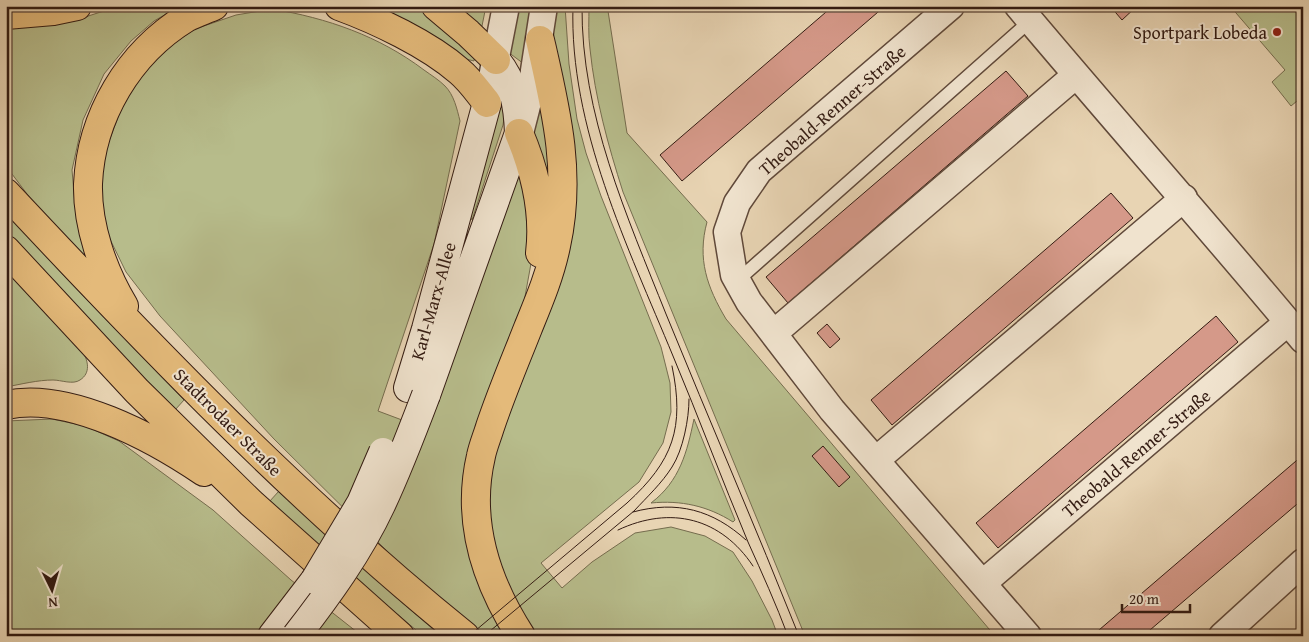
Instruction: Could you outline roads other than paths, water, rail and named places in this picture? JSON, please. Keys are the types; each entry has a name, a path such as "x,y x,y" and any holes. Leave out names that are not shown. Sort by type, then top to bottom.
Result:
{"main road":[{"path":"6,14 53,11 77,6"},
{"path":"137,329 115,291 100,254 89,206 88,184 92,152 101,120 130,66 153,42 188,17 214,6"},
{"path":"339,6 386,27 449,63 466,78 487,103"},
{"path":"436,6 496,60 504,70 515,93 519,133 533,170 541,216 541,248 528,328"},
{"path":"521,636 496,593 485,559 476,527 476,492 481,456 496,411 546,285 556,246 562,207 563,167 558,122 540,40"},
{"name":"Karl-Marx-Allee","path":"296,636 348,564 381,505 398,468 417,391 429,319 487,103"},
{"name":"Karl-Marx-Allee","path":"272,636 315,580 352,519 417,391 519,133"},
{"name":"Stadtrodaer Straße","path":"6,193 81,273 245,441 350,539 465,636"},
{"path":"6,250 137,391 251,504 400,636"},
{"path":"6,405 40,403 98,416 125,427 193,465 251,504"}],"street":[{"name":"Karl-Marx-Allee","path":"487,103 506,6"},
{"name":"Karl-Marx-Allee","path":"519,133 531,90 544,6"},
{"name":"Theobald-Renner-Straße","path":"951,6 759,171 737,203 727,232 734,275 750,302 832,410 1028,636"},
{"name":"Theobald-Renner-Straße","path":"983,583 1295,331 1184,198 1150,162 1076,75 1019,18"},
{"path":"774,333 1076,75"},
{"path":"876,460 1184,198"},
{"path":"1222,636 1303,562"}],"lane":[{"path":"738,280 1019,18"}],"tram line":[{"path":"573,6 574,51 581,96 591,141 605,185 638,272 683,379 738,519 788,636"},
{"path":"582,6 589,86 609,164 622,202 666,314 799,636"},
{"path":"469,636 627,503 655,473 665,458 676,426 676,388 672,366"},
{"path":"484,636 634,511 659,484 672,467 679,452 687,425 689,399"},
{"path":"633,512 665,507 694,510 721,521 746,540"},
{"path":"618,530 638,522 657,518 676,518 693,521 710,527 726,537 753,566"}],"place":[{"name":"Sportpark Lobeda","path":"1277,32"}]}
